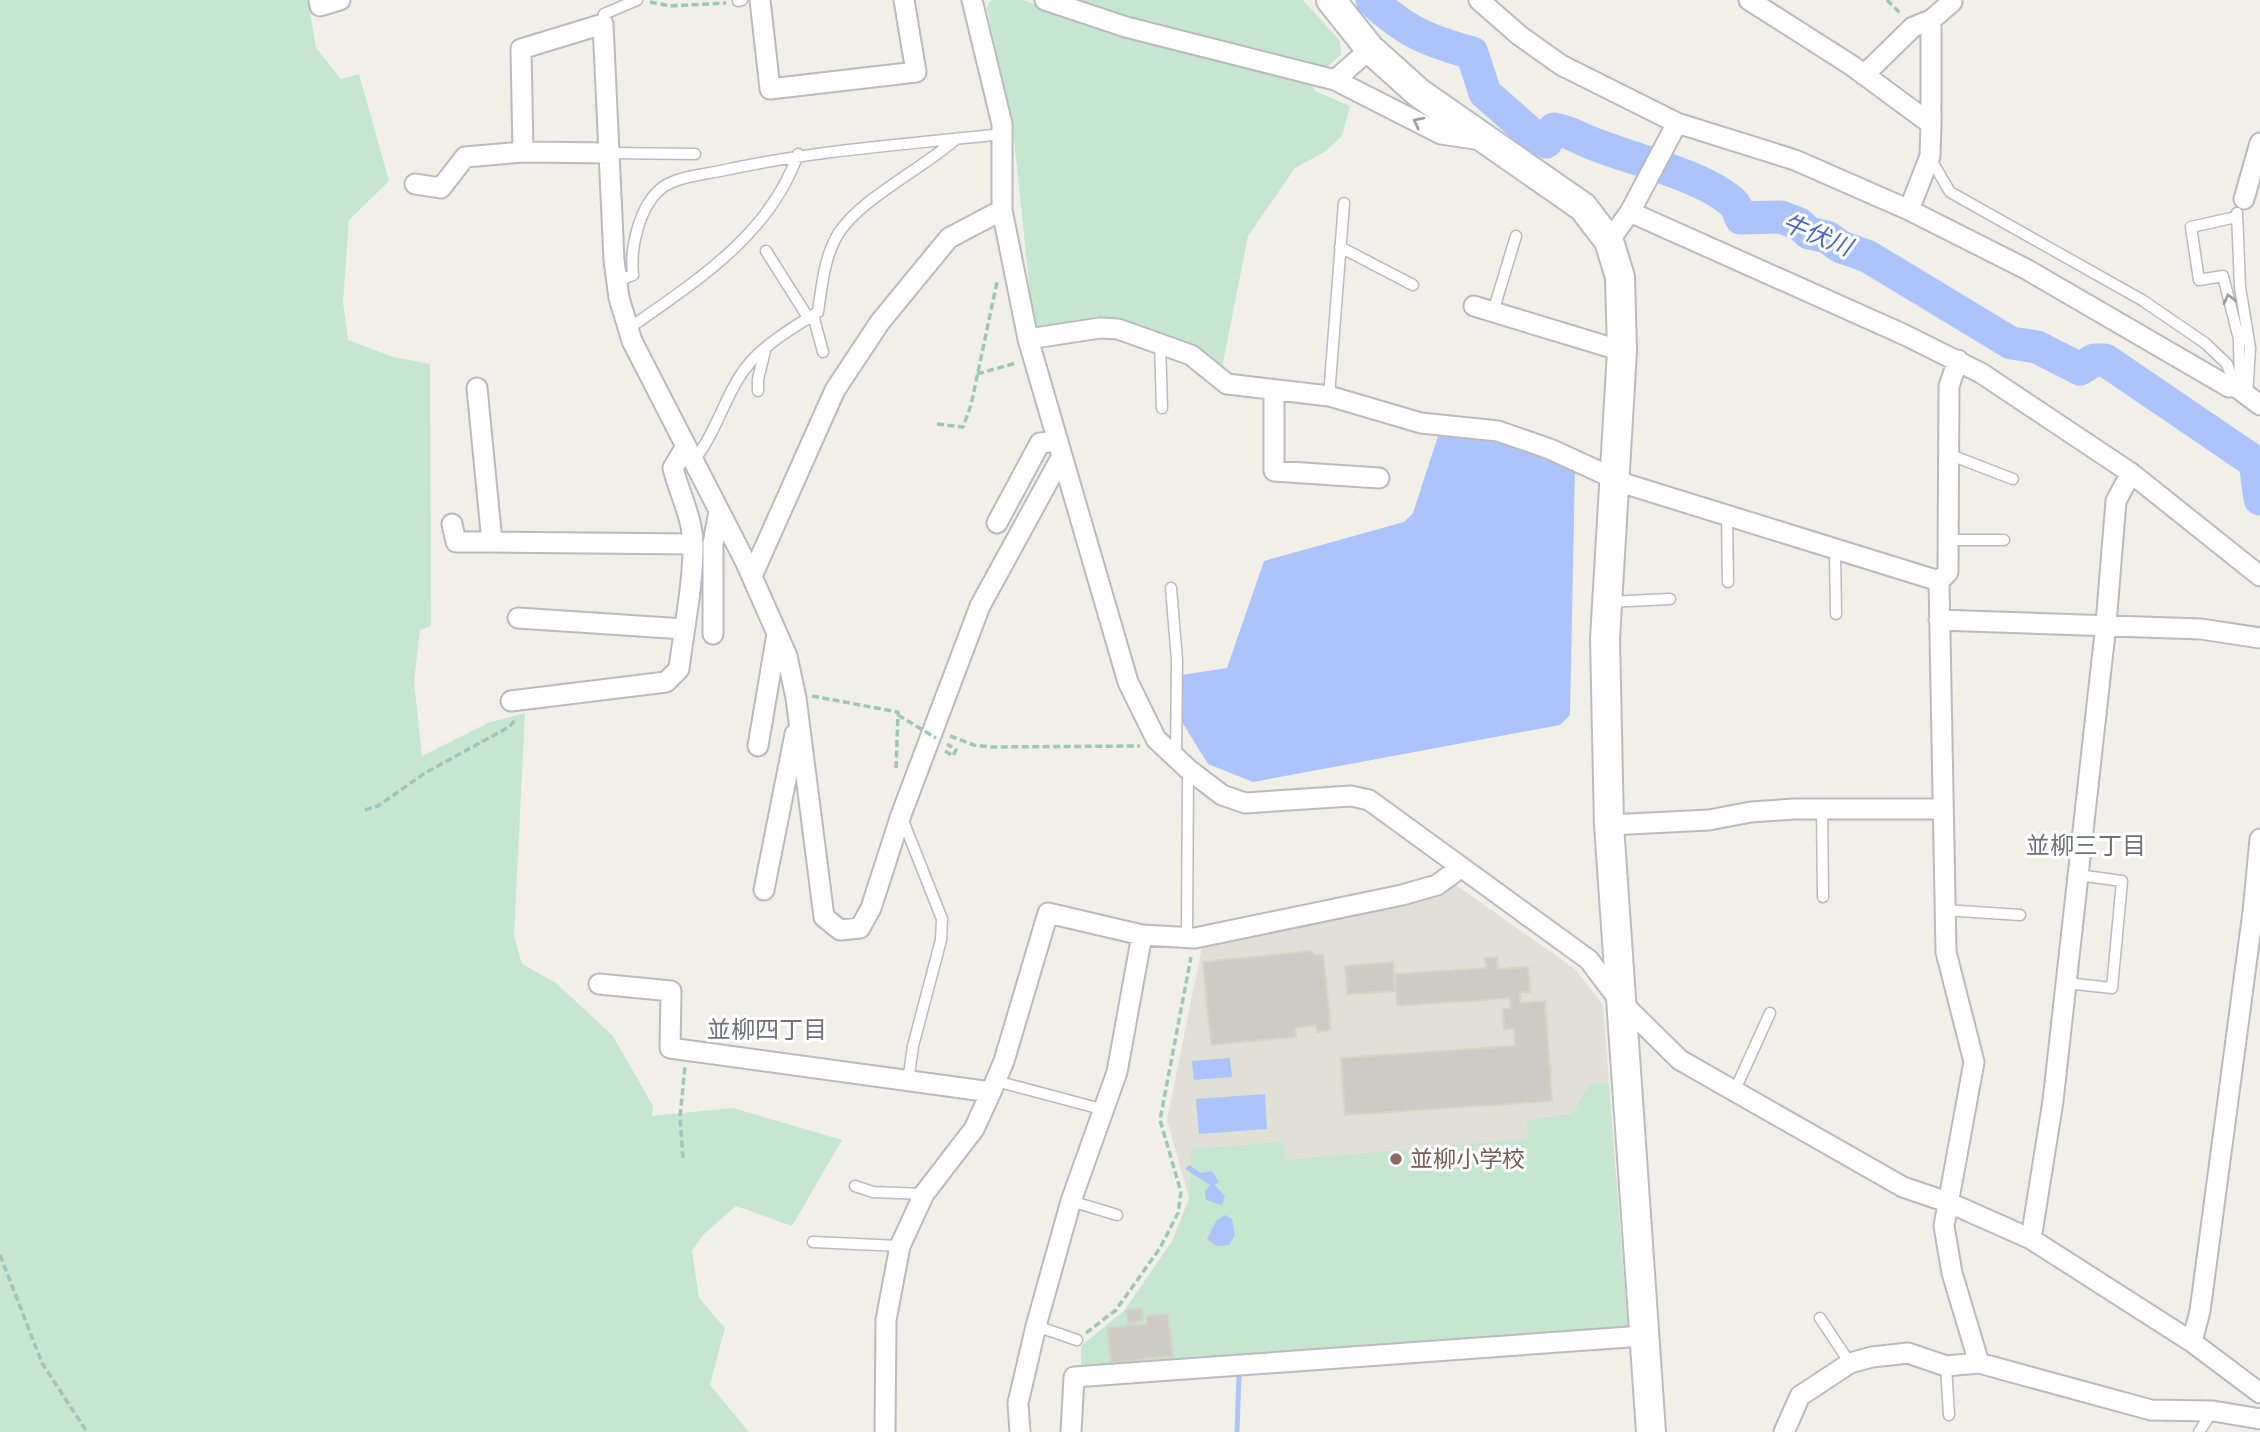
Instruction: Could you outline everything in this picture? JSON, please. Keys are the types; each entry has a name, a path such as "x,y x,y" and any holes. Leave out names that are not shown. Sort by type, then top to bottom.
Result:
{"street":[{"path":"318,0 320,6 340,0"},
{"path":"760,0 770,89 916,72 904,0"},
{"path":"972,0 1002,134 1002,210 1028,339 1128,682 1156,739 1182,764 1222,795 1245,803 1351,796 1369,800 1589,960 1619,1000 1680,1060 1903,1188 1950,1203 2031,1239 2192,1342 2260,1393"},
{"path":"1045,0 1126,27 1335,79 1441,134 1483,140"},
{"path":"1331,0 1370,49 1419,93 1583,207 1609,241 1620,277 1622,351 1607,602 1609,825 1619,1000 1651,1432"},
{"path":"1479,0 1519,35 1560,65 1675,127 1796,160 1909,210 2026,269 2246,395"},
{"path":"1749,0 1864,75 1931,124"},
{"path":"1864,75 1913,27 1931,20 1952,2"},
{"path":"523,152 521,49 603,19 617,281 628,329 650,380 752,576 786,656 799,726 824,917 840,930 860,928 871,908 901,815 980,606 1060,449"},
{"path":"1909,210 1930,156 1931,20"},
{"path":"1335,79 1370,49"},
{"path":"1609,241 1633,208 1675,127"},
{"path":"2239,209 2260,143"},
{"path":"415,184 441,188 465,157 523,152 611,153"},
{"path":"2239,209 2260,186"},
{"path":"1633,208 1958,360 2130,473 2260,576"},
{"path":"752,576 835,390 880,322 949,238 1002,210"},
{"path":"1474,306 1622,351"},
{"path":"1028,339 1100,328 1118,328 1191,355 1227,384 1329,396 1421,423 1499,431 1550,449 1614,480 1939,581"},
{"path":"1958,360 1950,386 1947,453 1948,572 1939,581 1941,809 1945,952 1975,1062 1944,1226 1952,1273 1979,1363"},
{"path":"477,388 492,542"},
{"path":"1274,391 1274,471 1379,478"},
{"path":"997,523 1040,443 1060,449"},
{"path":"516,701 666,682 679,669 693,544 688,511 679,495 673,468 689,455"},
{"path":"2031,1239 2053,1101 2106,624 2116,501 2130,473"},
{"path":"713,635 713,544 719,511"},
{"path":"452,524 456,542 693,544"},
{"path":"518,618 684,629"},
{"path":"1939,621 2201,629 2260,638"},
{"path":"758,746 777,634"},
{"path":"764,890 784,800 793,740 799,726"},
{"path":"1609,825 1709,820 1751,812 1941,809"},
{"path":"2192,1342 2202,1298 2257,912 2260,839"},
{"path":"885,1432 886,1320 900,1246 924,1194 974,1129 993,1087 1048,913 1142,935 1191,937 1402,895 1437,885 1460,868"},
{"path":"1020,1432 1018,1403 1036,1326 1071,1201 1117,1072 1142,935"},
{"path":"599,984 671,991 670,1048 908,1082 993,1087"},
{"path":"1071,1432 1074,1377 1643,1336"},
{"path":"1784,1432 1800,1396 1850,1363 1872,1357 1909,1353 1947,1366 1979,1363 2151,1410 2213,1411 2260,1419"}],"lane":[{"path":"603,19 605,0"},
{"path":"603,19 637,0"},
{"path":"617,281 633,275 631,251 650,202 664,186 691,177 798,154 1002,134"},
{"path":"689,455 705,446 746,367 766,347 818,312 823,270 838,234 849,221 957,138"},
{"path":"611,153 695,154"},
{"path":"628,329 713,267 751,233 788,183 798,154"},
{"path":"1930,156 1950,192 2142,300 2205,343 2227,364 2246,395"},
{"path":"1329,396 1345,203"},
{"path":"2239,209 2240,287 2250,348 2246,395 2239,339 2223,276 2199,280 2191,227 2239,209"},
{"path":"1493,312 1516,236"},
{"path":"1340,247 1413,285"},
{"path":"766,251 811,317 823,352"},
{"path":"1160,342 1162,408"},
{"path":"758,391 758,379 766,347"},
{"path":"1947,453 2013,479"},
{"path":"1727,517 1728,582"},
{"path":"1947,541 2004,540"},
{"path":"1835,550 1836,614"},
{"path":"1171,588 1191,937"},
{"path":"1607,602 1670,599"},
{"path":"1822,809 1823,897"},
{"path":"901,815 942,919 941,940 913,1046 908,1082"},
{"path":"2066,984 2112,988 2122,881 2078,875"},
{"path":"1944,910 2020,915"},
{"path":"1735,1090 1770,1013"},
{"path":"993,1087 1105,1110"},
{"path":"855,1186 873,1192 924,1194"},
{"path":"1071,1201 1117,1215"},
{"path":"813,1242 900,1246"},
{"path":"1820,1318 1850,1363"},
{"path":"1036,1326 1077,1340"},
{"path":"1947,1366 1949,1415"},
{"path":"2199,1432 2213,1411"}],"path":[{"path":"637,0 670,6 740,1"},
{"path":"937,424 963,427 995,285 1000,276"},
{"path":"977,374 1026,360"},
{"path":"803,694 898,712 898,715 936,738"},
{"path":"365,810 378,806 425,773 509,727 516,719 516,701"},
{"path":"896,779 898,715"},
{"path":"942,732 974,745 990,747 1152,746"},
{"path":"1077,1340 1116,1310 1160,1248 1178,1213 1181,1192 1160,1120 1191,937"},
{"path":"683,1158 680,1117 686,1051"},
{"path":"0,1255 42,1363 87,1432"}],"shaded area":[{"name":"並柳小学校","path":"1456,885 1575,969 1603,1005 1628,1332 1081,1366 1081,1346 1124,1311 1173,1240 1189,1198 1167,1120 1202,947 1409,900"}],"green space":[{"path":"0,0 308,0 316,48 341,79 359,74 389,181 349,220 343,302 348,340 393,357 430,364 431,626 420,630 414,682 422,756 488,723 525,713 514,936 522,964 556,983 613,1036 653,1106 652,1116 733,1108 842,1140 792,1226 736,1206 703,1235 692,1251 699,1298 725,1328 710,1385 749,1432 0,1432"},
{"path":"1023,0 1138,42 1308,80 1315,91 1350,106 1342,136 1326,151 1295,168 1248,236 1222,368 1190,347 1151,331 1034,330 1014,139 987,8 989,2"},
{"path":"1068,0 1303,0 1340,41 1341,55 1327,67 1118,17"},
{"path":"1601,1083 1609,1086 1628,1332 1086,1370 1081,1366 1081,1346 1124,1311 1173,1240 1189,1198 1192,1149 1283,1142 1285,1160 1528,1139 1527,1120 1572,1114 1589,1085"}],"water":[{"path":"1440,430 1496,437 1575,467 1570,715 1560,725 1253,782 1208,764 1182,722 1182,675 1227,668 1264,561 1404,522 1413,513"},
{"path":"1230,1058 1232,1077 1194,1080 1192,1061"},
{"path":"1265,1094 1267,1129 1199,1134 1196,1099"},
{"path":"1189,1165 1201,1173 1212,1171 1219,1182 1215,1185 1225,1196 1222,1205 1206,1200 1205,1192 1210,1185 1185,1169"},
{"path":"1225,1215 1232,1219 1235,1235 1229,1245 1216,1246 1207,1239 1216,1221"}],"building":[{"path":"1312,951 1314,955 1323,954 1331,1030 1317,1032 1316,1025 1295,1028 1296,1037 1211,1045 1203,962"},
{"path":"1497,957 1498,969 1528,967 1530,992 1520,992 1520,1003 1545,1001 1552,1101 1345,1115 1341,1058 1515,1046 1514,1029 1504,1029 1503,1009 1510,1008 1510,998 1397,1006 1395,974 1486,968 1485,958"},
{"path":"1393,962 1395,991 1347,994 1345,966"},
{"path":"1142,1308 1143,1321 1128,1323 1126,1310"},
{"path":"1168,1314 1173,1356 1111,1363 1107,1328 1147,1324 1146,1316"}],"waterway":[{"name":"牛伏川","path":"1372,0 1395,20 1418,34 1472,53 1485,93 1536,138 1546,142 1554,129 1559,130 1686,176 1722,194 1735,205 1741,218 1781,217 1799,224 1809,233 1827,237 1841,247 1867,256 2011,343 2037,347 2080,369 2094,360 2105,360 2255,462 2260,499"},
{"path":"1237,1432 1239,1375"}],"place":[{"name":"並柳小学校","path":"1396,1159"}],"district":[{"name":"並柳三丁目","path":"2086,846"},
{"name":"並柳四丁目","path":"767,1030"}]}
